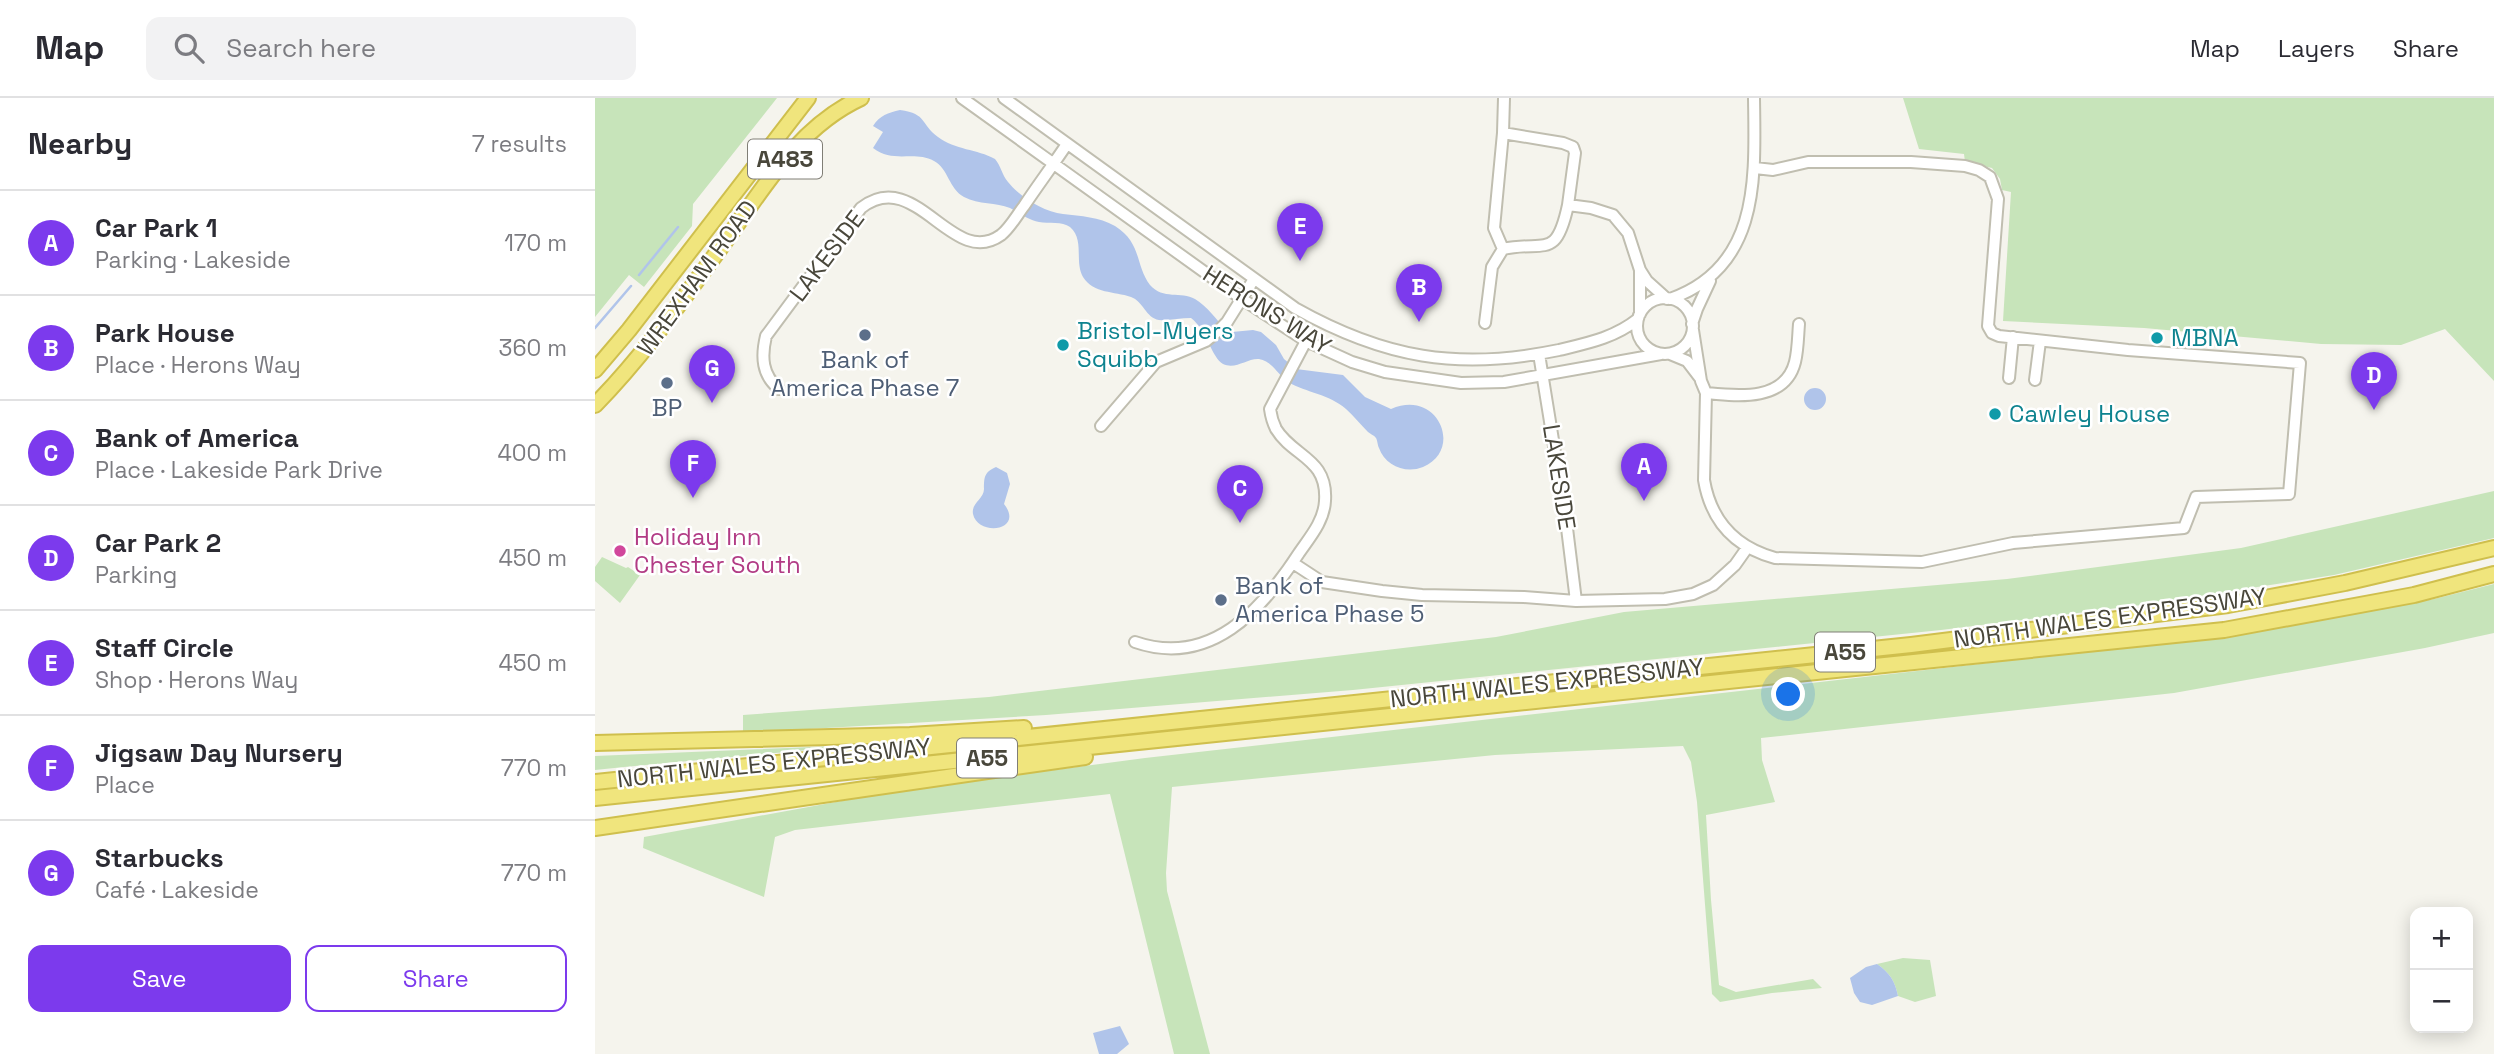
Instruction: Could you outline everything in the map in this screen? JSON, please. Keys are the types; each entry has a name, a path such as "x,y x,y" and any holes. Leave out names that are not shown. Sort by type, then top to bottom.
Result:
{"highway":[{"name":"WREXHAM ROAD","path":"595,370 629,330 808,98"},
{"name":"WREXHAM ROAD","path":"595,405 648,348 795,147 830,116 861,98"},
{"name":"NORTH WALES EXPRESSWAY","path":"595,782 1897,646 2228,606 2345,583 2494,548"},
{"name":"NORTH WALES EXPRESSWAY","path":"595,798 2224,630 2414,595 2494,574"},
{"path":"595,743 911,735 1241,714"},
{"path":"595,828 975,772 1378,717"}],"street":[{"name":"HERONS WAY","path":"962,98 1242,299 1307,341 1352,362 1415,378 1461,383 1504,382 1665,354"},
{"name":"HERONS WAY","path":"1004,98 1254,279 1328,326 1393,351 1468,361 1539,354 1617,334 1639,316"},
{"path":"1503,249 1494,228 1504,98"},
{"path":"1665,354 1678,351 1687,344 1697,309 1711,278 1729,254 1747,214 1755,168 1754,98"},
{"path":"1485,323 1492,267 1503,249 1519,245 1535,248 1546,245 1556,239 1562,230 1575,153 1573,147 1563,143 1503,133"},
{"name":"LAKESIDE","path":"779,389 771,382 762,358 766,337 861,208 885,197 897,197 911,203 960,237 969,240 993,240 1007,229 1067,144"},
{"path":"1568,205 1613,215 1627,233 1640,270 1647,281 1669,299 1685,307 1691,316 1701,380 1706,393 1704,480 1707,494 1712,510 1722,526 1747,548 1775,558 1922,562 2013,543 2184,528 2196,497 2289,494 2299,363 1999,336 1992,333 1988,326 1998,199 1990,177 1965,166 1911,162 1808,162 1773,170 1755,168"},
{"path":"1640,270 1638,334 1643,344 1649,350 1687,361 1701,380"},
{"path":"1639,316 1650,302 1669,299 1690,291 1711,278"},
{"path":"1101,426 1156,362 1206,341 1227,322 1254,279"},
{"path":"1706,393 1757,395 1781,383 1790,374 1795,363 1799,324"},
{"path":"2009,379 2013,337"},
{"path":"1135,642 1170,649 1188,648 1201,646 1222,636 1256,608 1293,563 1320,522 1325,501 1321,477 1313,463 1277,431 1270,409 1307,341"},
{"path":"2035,380 2040,341"},
{"name":"LAKESIDE","path":"1539,354 1566,520 1576,601"},
{"path":"1293,563 1322,582 1422,595 1576,601 1665,599 1693,594 1721,579 1747,548"}],"green space":[{"path":"595,98 777,98 693,204 692,226 644,287 629,275 595,317"},
{"path":"1903,98 2494,98 2494,381 2445,329 2401,345 2321,344 2144,328 2003,321 2011,192 2002,190 2000,179 1992,168 1965,162 1964,154 1919,149"},
{"path":"2494,491 2494,538 2334,575 2141,605 1941,630 1353,690 1046,715 743,733 743,715 989,697 1496,637 1624,612 2007,579 2241,548"},
{"path":"602,557 640,575 620,603 595,581 595,567"},
{"path":"2494,584 2494,633 2425,648 2174,693 1761,738 1762,760 1775,802 1706,815 1719,985 1736,992 1813,979 1822,988 1720,1002 1712,994 1697,802 1691,762 1683,746 1495,755 1172,787 1167,891 1210,1054 1174,1054 1110,794 795,830 775,837 764,897 643,848 644,837 896,791 1145,758 2210,638 2434,599"},
{"path":"862,745 624,767 595,770 595,756"},
{"path":"1903,958 1930,960 1936,996 1915,1002 1898,996 1891,978 1877,964"}],"water":[{"path":"900,110 920,117 932,132 945,141 995,159 1013,188 1040,207 1056,213 1096,219 1115,226 1130,240 1145,277 1155,290 1195,299 1208,309 1226,330 1261,332 1296,369 1343,375 1365,397 1391,409 1408,405 1422,407 1433,414 1440,424 1443,436 1442,448 1435,459 1423,467 1410,470 1391,464 1382,454 1375,437 1339,404 1288,382 1264,360 1255,359 1232,366 1223,364 1191,318 1155,319 1135,299 1093,286 1080,271 1077,238 1067,225 1035,221 1005,206 970,200 959,193 934,161 889,155 873,148 883,132 873,126 878,119"},
{"path":"1815,388 1823,391 1826,399 1823,407 1815,410 1807,407 1804,399 1807,391"},
{"path":"996,467 1007,473 1010,484 1004,504 1009,520 1005,525 991,528 977,521 973,510 982,496 985,476"},
{"path":"1877,964 1891,978 1898,996 1872,1005 1860,1002 1850,978 1866,967"},
{"path":"1120,1026 1129,1044 1117,1054 1099,1054 1093,1033"}],"waterway":[{"path":"639,275 678,227"},
{"path":"595,328 631,286"}],"place":[{"name":"Staff Circle","path":"1300,261"},
{"name":"Park House","path":"1419,322"},
{"name":"Bank of America Phase 7","path":"865,335"},
{"name":"MBNA","path":"2157,338"},
{"name":"Bristol-Myers Squibb","path":"1063,345"},
{"name":"BP","path":"667,383"},
{"name":"Starbucks","path":"712,403"},
{"name":"Car Park 2","path":"2374,410"},
{"name":"Cawley House","path":"1995,414"},
{"name":"Jigsaw Day Nursery","path":"693,498"},
{"name":"Car Park 1","path":"1644,501"},
{"name":"Bank of America","path":"1240,523"},
{"name":"Holiday Inn Chester South","path":"620,551"},
{"name":"Bank of America Phase 5","path":"1221,600"}]}
